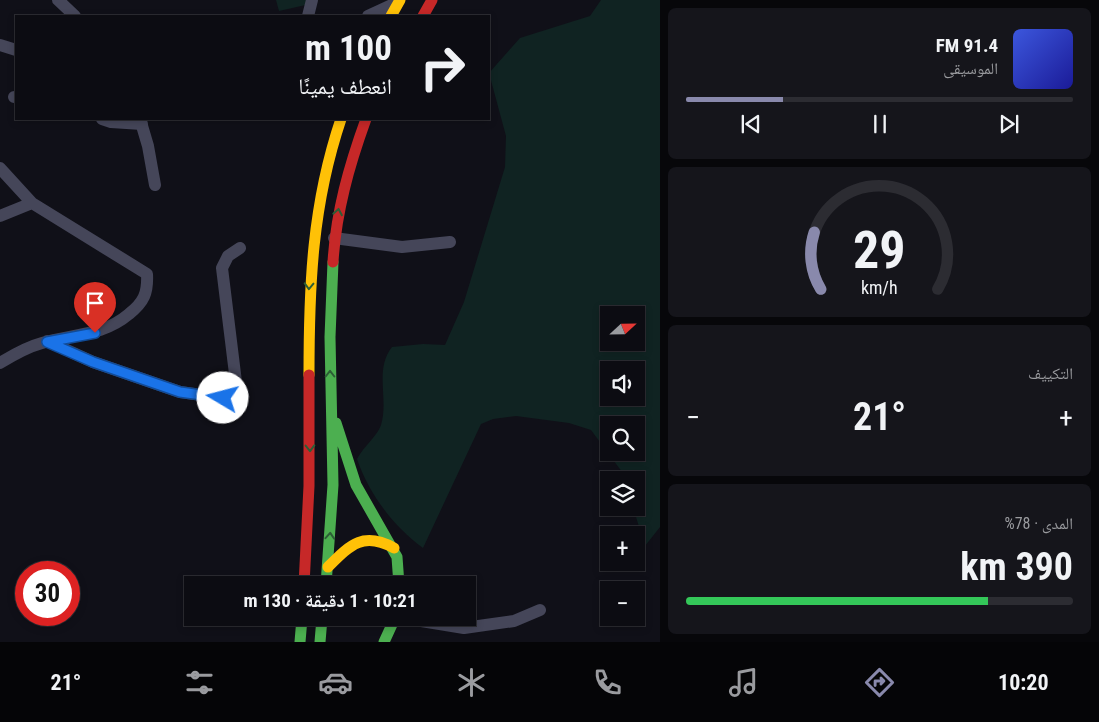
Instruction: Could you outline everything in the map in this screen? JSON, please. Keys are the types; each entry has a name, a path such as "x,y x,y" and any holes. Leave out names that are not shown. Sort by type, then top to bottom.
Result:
{"highway":[{"path":"424,15 432,0"},
{"path":"392,15 399,1"},
{"path":"304,576 310,460 308,304 311,250 324,172 341,120"},
{"path":"327,576 333,473 330,412 330,318 334,238 346,178 366,120"},
{"path":"330,412 347,449 355,483 361,497 394,548 399,576"},
{"path":"328,567 351,546 365,539 381,540 394,548"},
{"path":"300,642 301,626"},
{"path":"320,642 321,626"},
{"path":"384,642 392,626"}],"street":[{"path":"58,0 74,15"},
{"path":"308,15 312,0"},
{"path":"370,15 399,1"},
{"path":"0,45 15,50"},
{"path":"105,120 111,122 141,122 155,185"},
{"path":"0,168 32,203 147,274 147,292 144,299 115,325 95,333 47,342 25,349 0,363"},
{"path":"0,216 32,203"},
{"path":"334,238 402,247 450,242"},
{"path":"47,342 93,362 180,392 223,398 228,396 236,382 222,268 228,256 240,248"},
{"path":"452,626 464,628 514,621 540,610"}],"green space":[{"path":"276,0 315,0 314,3 279,11"},
{"path":"601,0 660,0 660,527 645,546 645,526 639,526 636,516 645,516 645,471 621,471 614,461 645,461 645,416 600,416 600,442 591,430 569,423 516,416 493,419 481,424 423,548 402,530 383,508 368,485 357,459 381,425 384,405 384,365 392,347 423,344 445,345 464,302 505,167 506,136 490,72 520,38 590,16"}],"traffic: fast":[{"path":"327,576 333,485 330,337 333,262"},
{"path":"336,423 356,485 397,557 398,576"},
{"path":"300,642 301,626"},
{"path":"320,642 321,626"},
{"path":"384,642 391,626"}],"traffic: slow":[{"path":"392,15 400,0"},
{"path":"309,375 311,277 314,246 324,183 341,120"},
{"path":"328,567 343,552 358,543 374,541 394,548"}],"traffic: jam":[{"path":"424,15 432,0"},
{"path":"333,262 337,225 344,189 366,120"},
{"path":"304,576 309,486 309,375"}],"route":[{"path":"95,333 47,342 93,362 180,392 223,398"}]}
